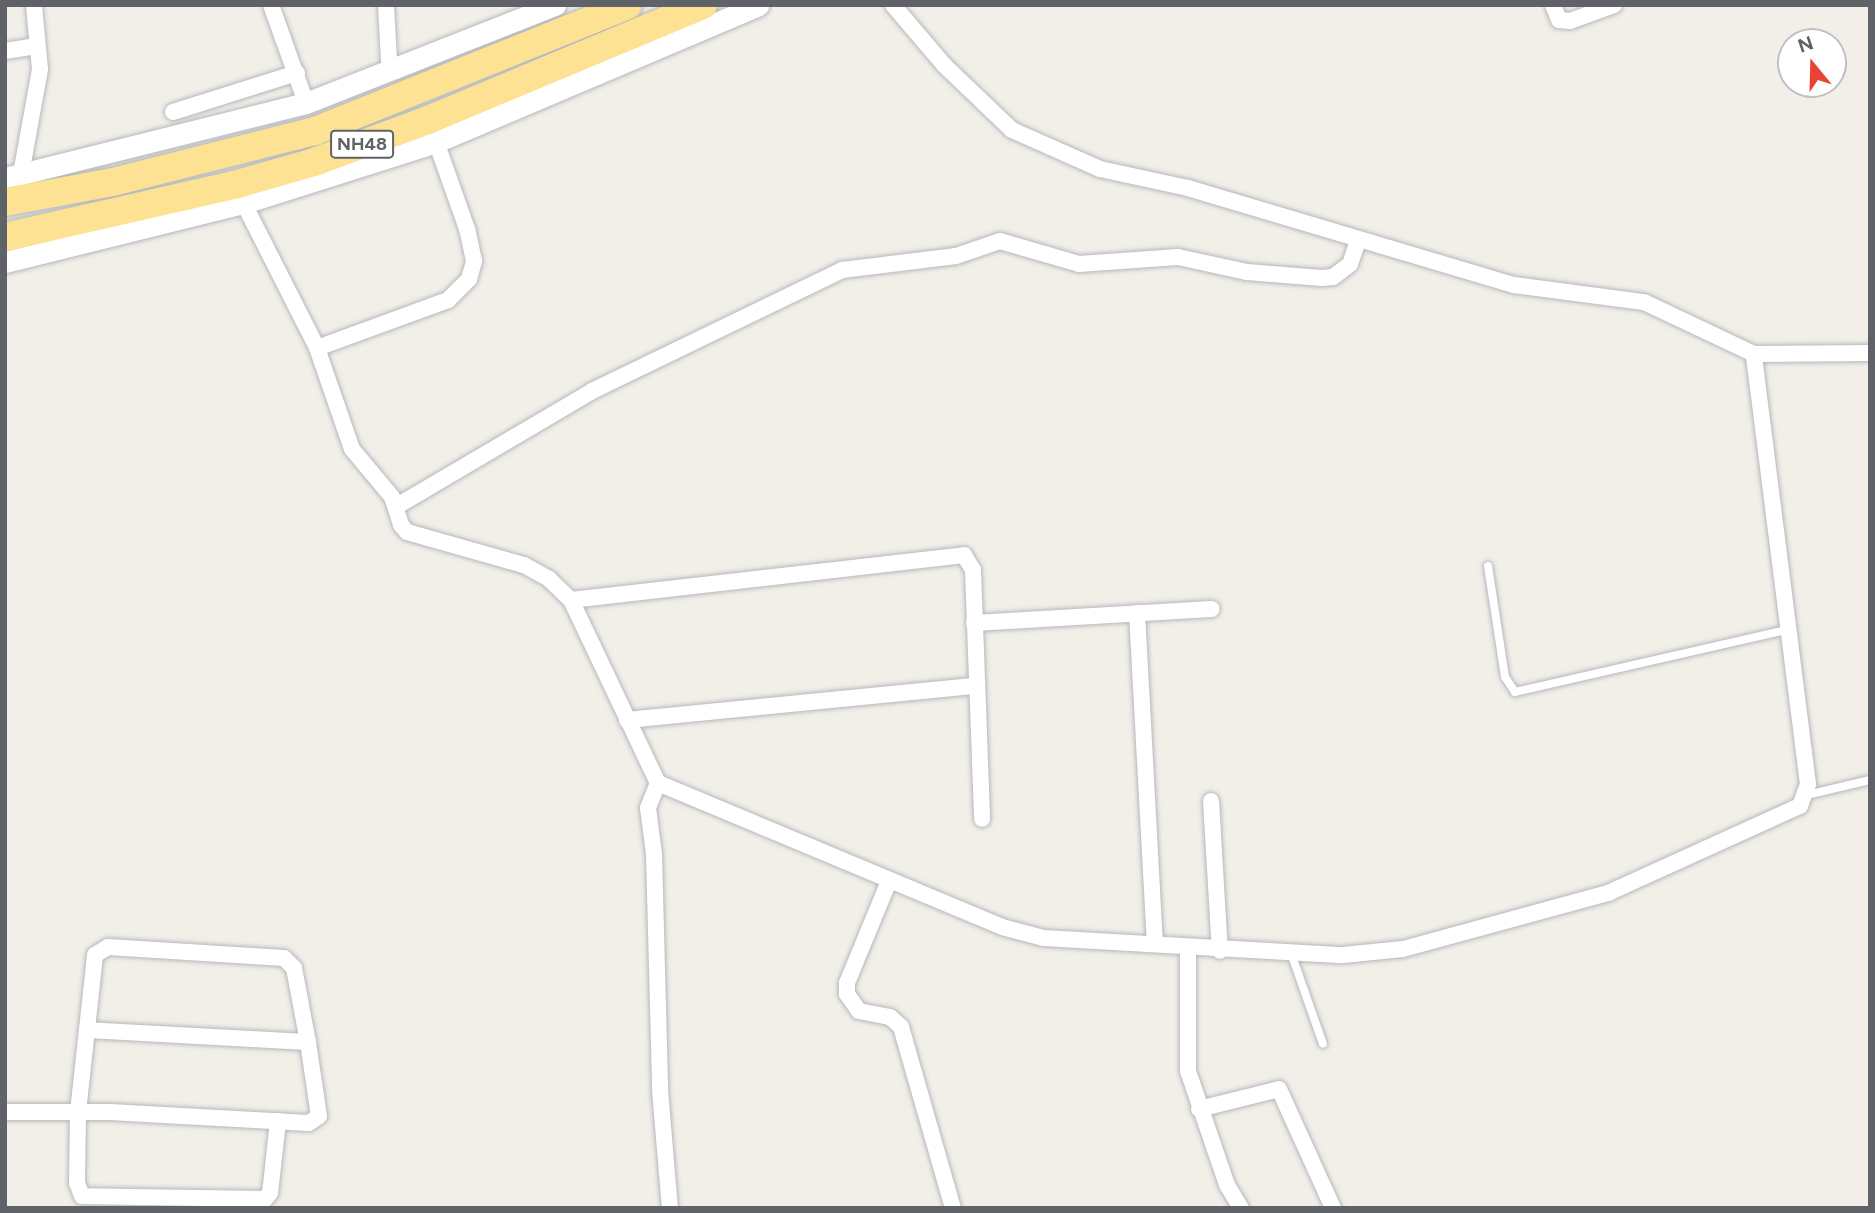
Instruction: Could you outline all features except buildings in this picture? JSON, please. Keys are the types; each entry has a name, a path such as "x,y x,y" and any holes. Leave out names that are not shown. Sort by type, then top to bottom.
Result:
{"highway":[{"name":"NH48","path":"5,202 113,182 315,131 628,5"},
{"name":"NH48","path":"5,237 239,194 432,131 703,5"}],"street":[{"path":"34,5 40,69 13,176 306,103 396,71 555,5"},
{"path":"271,5 306,103"},
{"path":"386,5 389,60 396,71"},
{"path":"317,348 448,300 469,279 472,246 432,131 758,5"},
{"path":"893,5 944,65 1012,130 1100,169 1188,188 1334,234 1514,285 1644,302 1754,354 1870,353"},
{"path":"1553,5 1559,20 1570,20 1614,5"},
{"path":"5,51 37,46"},
{"path":"173,112 297,73"},
{"path":"5,262 239,194 317,348 352,449 397,506 407,532 524,565 549,579 571,600 658,783 1023,935 1220,951 1373,954 1403,949 1597,897 1657,874 1800,806 1807,795 1754,354"},
{"path":"397,506 592,391 842,271 956,256 1000,241 1079,264 1170,256 1247,272 1322,278 1334,277 1350,264 1358,241"},
{"path":"571,600 957,554 970,560 973,570 975,686 982,818"},
{"path":"974,623 1212,609"},
{"path":"1137,613 1155,944"},
{"path":"627,720 975,686"},
{"path":"658,783 648,808 654,854 660,1090 670,1208"},
{"path":"1211,802 1220,951"},
{"path":"889,881 847,983 847,994 859,1011 890,1017 901,1027 953,1208"},
{"path":"5,1112 78,1112 278,1121 309,1123 319,1116 294,968 284,958 108,947 95,955 78,1112 77,1183 82,1196 265,1199 270,1193 278,1121"},
{"path":"1188,948 1188,1071 1227,1185 1241,1208"},
{"path":"87,1030 308,1042"},
{"path":"1199,1108 1279,1090 1333,1208"}],"lane":[{"path":"1488,566 1505,677 1515,692 1786,629"},
{"path":"1807,795 1870,780"},
{"path":"1291,953 1323,1044"}]}
